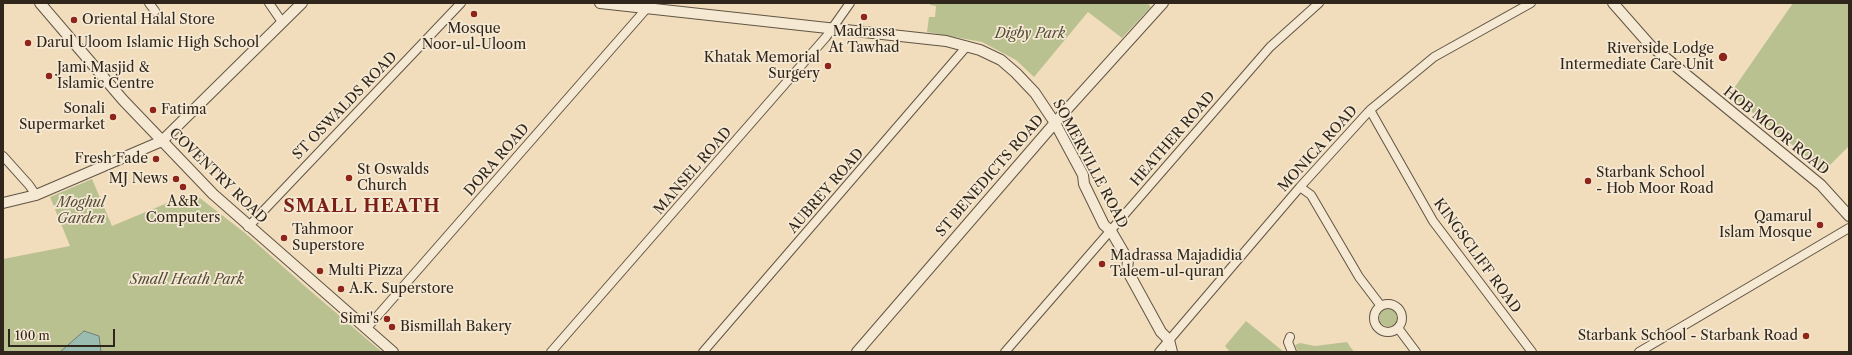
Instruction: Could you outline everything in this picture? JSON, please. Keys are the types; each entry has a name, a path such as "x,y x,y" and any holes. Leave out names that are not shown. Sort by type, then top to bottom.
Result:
{"street":[{"name":"COVENTRY ROAD","path":"40,3 123,100 213,194 248,227 392,352"},
{"path":"149,3 155,11"},
{"path":"269,3 282,22"},
{"path":"3,203 36,195 162,141 302,3"},
{"name":"ST OSWALDS ROAD","path":"248,227 461,3"},
{"name":"SOMERVILLE ROAD","path":"600,3 946,41 967,46 1001,60 1035,93 1055,123 1083,175 1084,184 1104,224 1111,231 1128,260 1127,270 1161,332 1169,340 1172,352"},
{"name":"MANSEL ROAD","path":"551,352 790,79 832,28 850,3"},
{"name":"ST BENEDICTS ROAD","path":"857,352 1055,123 1163,3"},
{"name":"HEATHER ROAD","path":"1005,352 1270,47 1319,3"},
{"name":"MONICA ROAD","path":"1159,352 1169,340 1171,335 1300,187 1370,110 1434,56 1531,3"},
{"name":"HOB MOOR ROAD","path":"1613,3 1650,45 1821,185 1849,216"},
{"name":"DORA ROAD","path":"366,329 647,8"},
{"name":"AUBREY ROAD","path":"703,352 967,46"},
{"name":"KINGSCLIFF ROAD","path":"1370,110 1433,221 1532,352"},
{"path":"3,156 36,195"},
{"path":"1300,187 1310,195 1359,277 1381,306"},
{"path":"1639,352 1849,228"},
{"path":"1391,304 1399,309 1402,319 1398,328 1386,331 1376,324 1375,316 1381,306 1391,304"},
{"path":"1398,328 1416,352"},
{"path":"1290,336 1288,342 1292,352"}],"green space":[{"name":"Digby Park","path":"931,3 1147,3 1151,7 1122,38 1088,12 1034,77 1016,60 982,42 927,32 929,17 935,17 936,6 930,5"},
{"path":"1793,3 1849,3 1849,146 1824,171 1730,94"},
{"name":"Small Heath Park","path":"92,179 112,226 172,201 180,208 196,195 245,233 382,352 3,352 3,259 70,246 50,197"},
{"path":"1389,307 1396,310 1399,317 1396,324 1389,327 1382,324 1379,317 1382,310"},
{"path":"1246,321 1284,352 1230,352 1225,346"},
{"path":"1347,342 1354,352 1298,352 1295,345 1300,343 1315,346"}],"water":[{"path":"84,331 99,336 101,352 60,352"}],"place":[{"name":"Mosque Noor-ul-Uloom","path":"474,14"},
{"name":"Madrassa At Tawhad","path":"864,17"},
{"name":"Oriental Halal Store","path":"74,20"},
{"name":"Darul Uloom Islamic High School","path":"28,43"},
{"name":"Riverside Lodge Intermediate Care Unit","path":"1723,57"},
{"name":"Khatak Memorial Surgery","path":"828,66"},
{"name":"Jami Masjid & Islamic Centre","path":"49,76"},
{"name":"Fatima","path":"153,110"},
{"name":"Sonali Supermarket","path":"113,117"},
{"name":"Fresh Fade","path":"156,159"},
{"name":"St Oswalds Church","path":"349,178"},
{"name":"MJ News","path":"176,179"},
{"name":"Starbank School - Hob Moor Road","path":"1588,181"},
{"name":"A&R Computers","path":"183,187"},
{"name":"Qamarul Islam Mosque","path":"1820,225"},
{"name":"Tahmoor Superstore","path":"284,238"},
{"name":"Madrassa Majadidia Taleem-ul-quran","path":"1102,264"},
{"name":"Multi Pizza","path":"320,271"},
{"name":"A.K. Superstore","path":"341,289"},
{"name":"Simi's","path":"387,319"},
{"name":"Bismillah Bakery","path":"392,327"},
{"name":"Starbank School - Starbank Road","path":"1806,336"}],"district":[{"name":"SMALL HEATH","path":"362,207"}],"park label":[{"name":"Moghul Garden","path":"81,212"}]}
